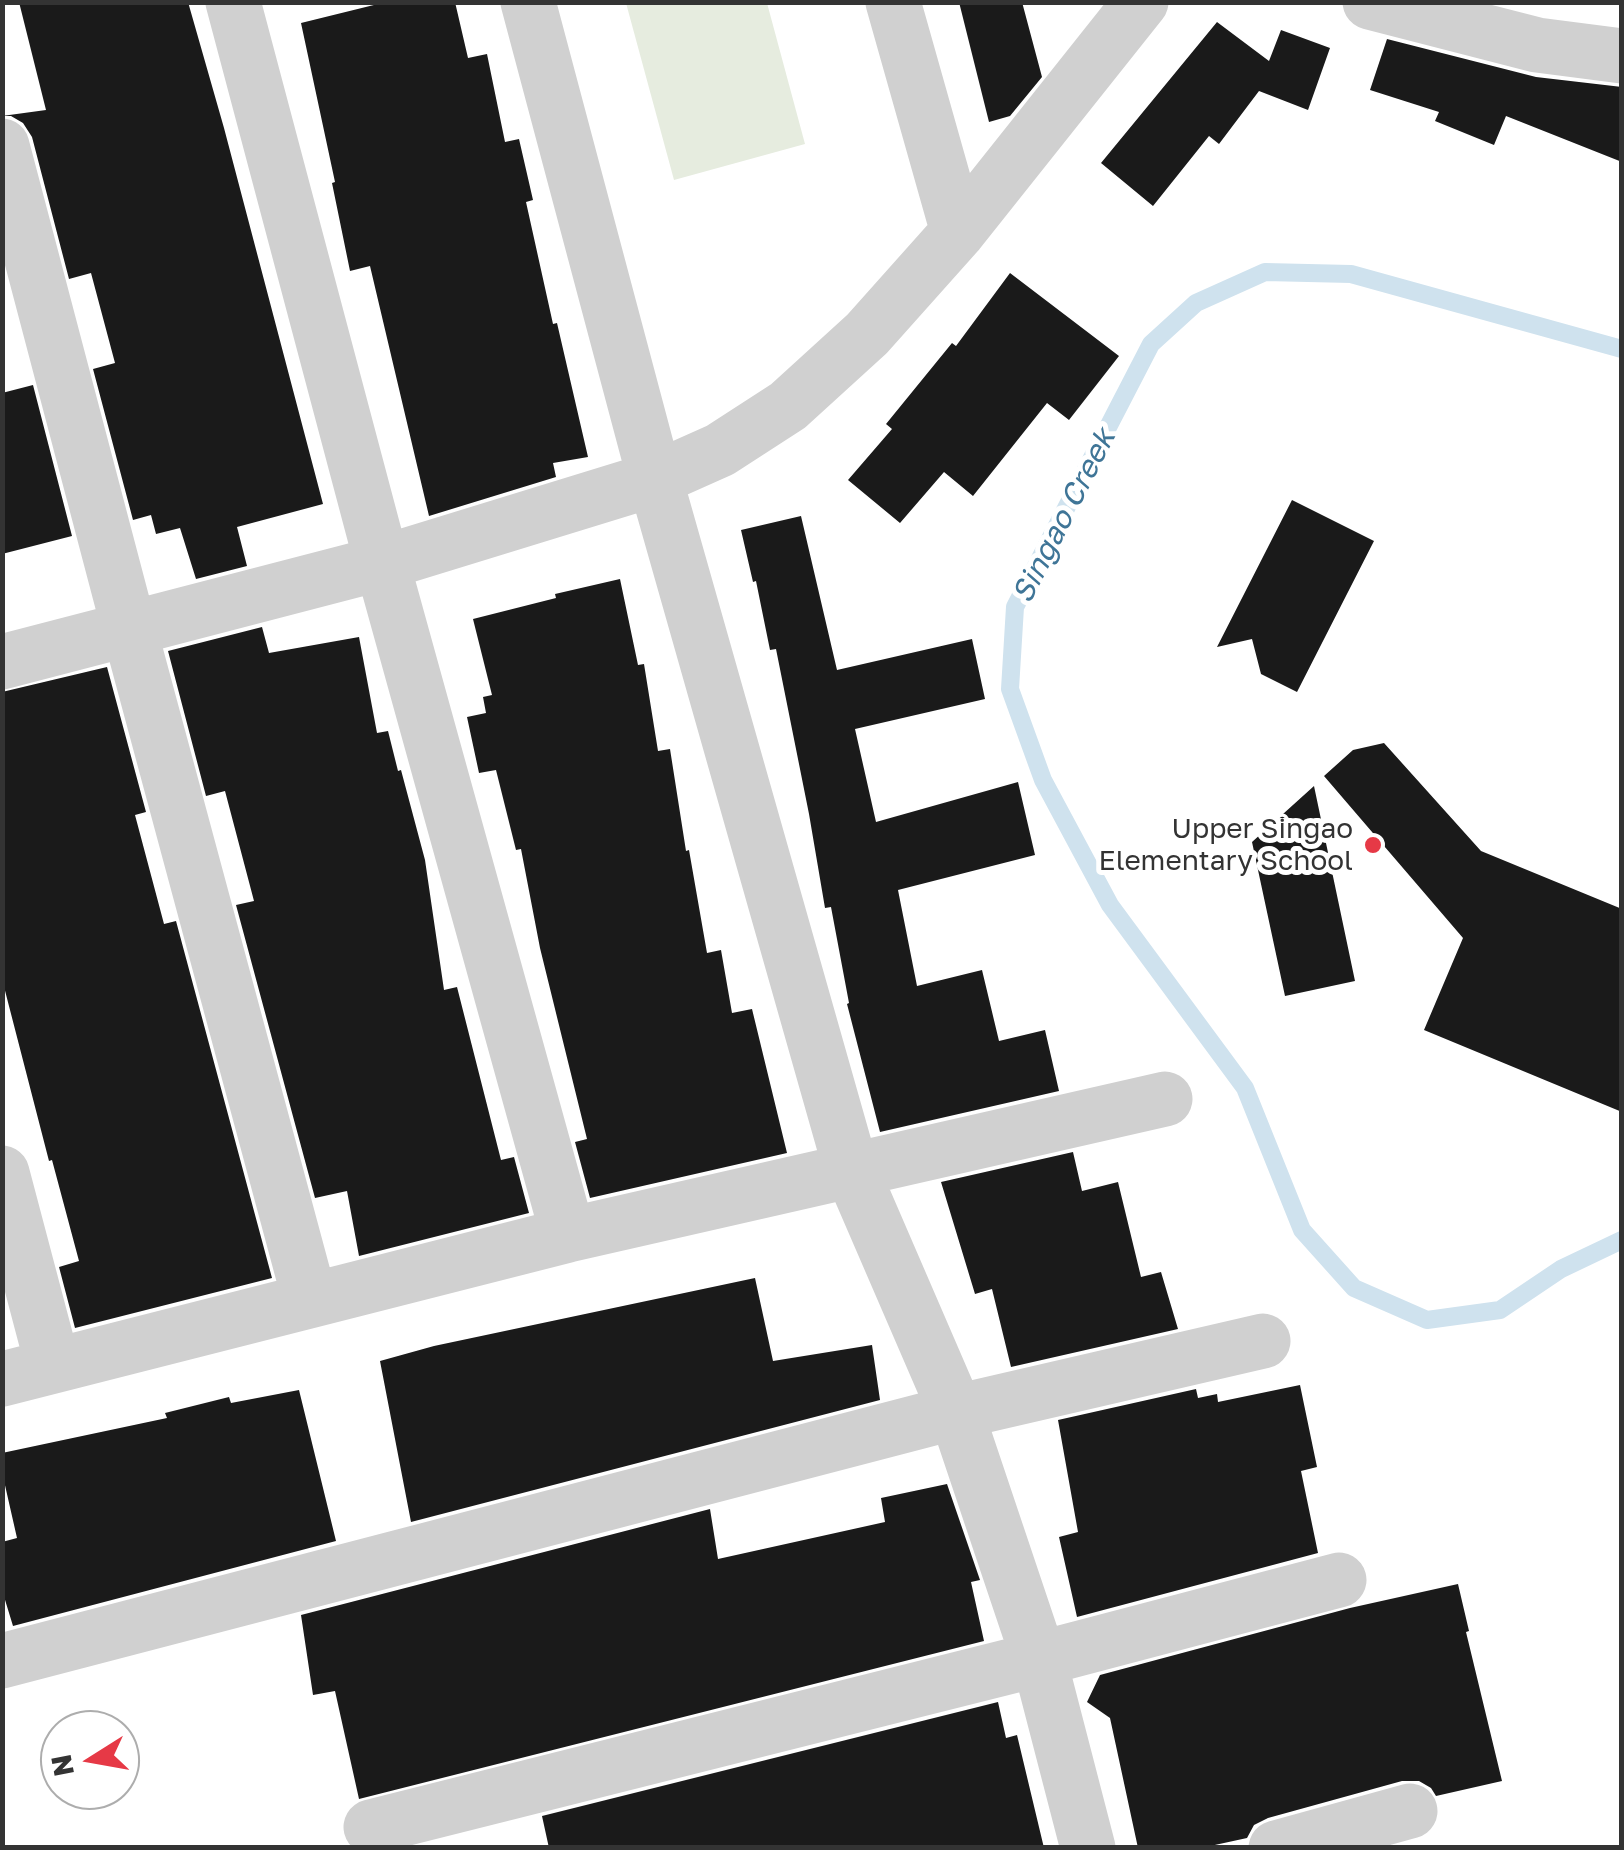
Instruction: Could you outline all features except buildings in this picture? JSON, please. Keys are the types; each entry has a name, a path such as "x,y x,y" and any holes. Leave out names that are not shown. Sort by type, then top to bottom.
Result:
{"street":[{"path":"233,2 382,562 568,1235"},
{"path":"528,2 655,479 851,1170 956,1412 1038,1659 1088,1848"},
{"path":"894,2 958,232"},
{"path":"2,662 382,562 655,479 720,450 788,406 868,334 958,232 1142,2"},
{"path":"1370,2 1537,45 1622,56"},
{"path":"2,146 310,1300"},
{"path":"2,1173 28,1372 568,1235 1165,1099"},
{"path":"2,1661 956,1412 1263,1341"},
{"path":"372,1827 1339,1580"},
{"path":"1276,1848 1410,1811"}],"shaded area":[{"path":"626,3 767,3 805,144 674,180"}],"waterway":[{"name":"Singao Creek","path":"1622,349 1351,274 1265,272 1196,303 1151,344 1015,607 1010,689 1043,780 1110,905 1245,1088 1302,1230 1354,1288 1427,1320 1500,1310 1561,1269 1622,1240"}],"place":[{"name":"Upper Singao Elementary School","path":"1373,845"}]}
